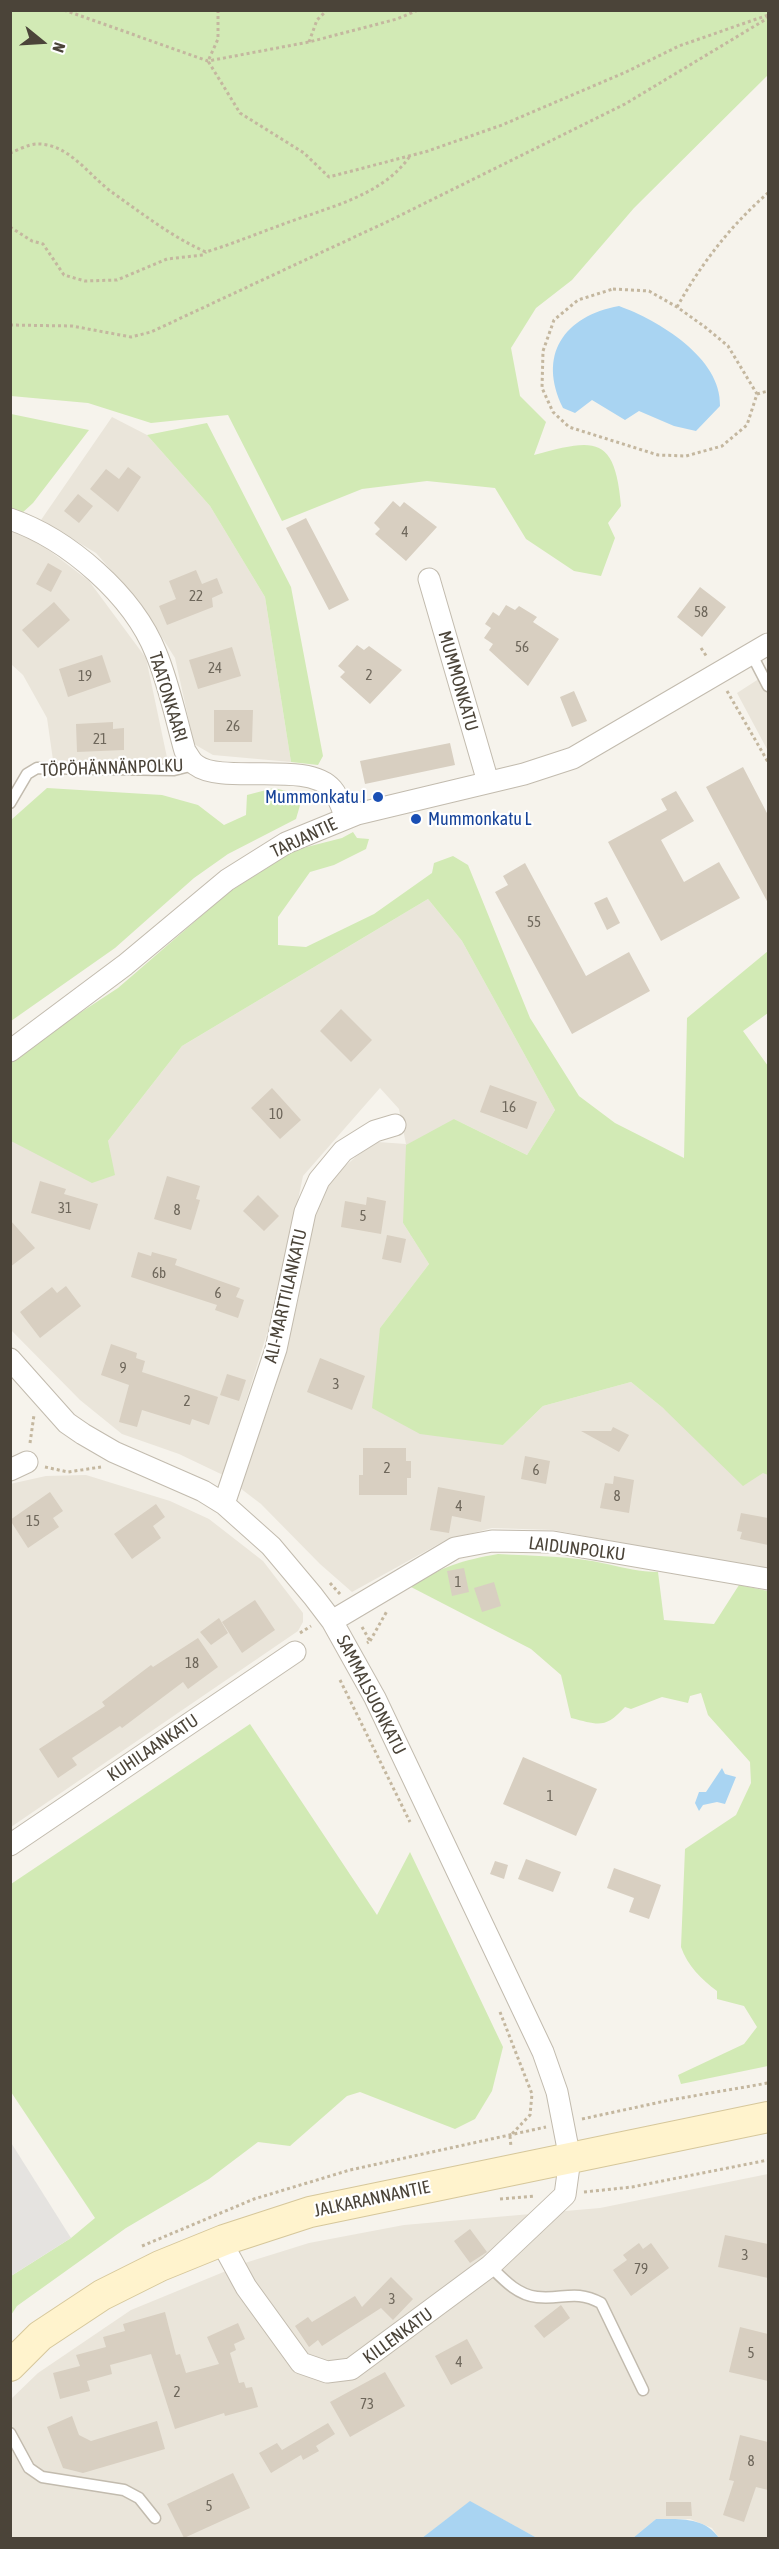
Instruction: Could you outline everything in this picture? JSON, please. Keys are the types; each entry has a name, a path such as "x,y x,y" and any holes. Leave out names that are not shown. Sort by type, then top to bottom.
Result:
{"main road":[{"name":"JALKARANNANTIE","path":"10,2366 39,2336 102,2295 160,2266 224,2240 310,2212 429,2186 516,2184 570,2159 768,2117"}],"street":[{"name":"TAATONKAARI","path":"10,519 38,528 88,564 130,609 156,653 185,751 195,765 214,771 288,775 322,781 332,789 346,818"},
{"name":"MUMMONKATU","path":"429,579 488,782"},
{"name":"TARJANTIE","path":"10,1051 125,965 227,880 286,843 346,818 573,758 760,650"},
{"name":"ALI-MARTTILANKATU","path":"224,1504 276,1349 305,1212 319,1180 343,1151 375,1131 395,1125"},
{"name":"SAMMALSUONKATU","path":"10,1359 67,1423 82,1434 114,1452 203,1491 224,1504 271,1546 333,1621 375,1698 543,2052 557,2092 570,2159"},
{"name":"LAIDUNPOLKU","path":"333,1621 454,1548 492,1541 553,1542 768,1579"},
{"name":"KUHILAANKATU","path":"10,1845 295,1652"},
{"path":"565,2195 570,2159"},
{"name":"KILLENKATU","path":"224,2240 228,2254 246,2287 301,2363 327,2372 351,2369 490,2266 565,2195"}],"lane":[{"path":"760,650 768,686"},
{"name":"TÖPÖHÄNNÄNPOLKU","path":"10,803 27,774 38,768 174,770 195,765"},
{"path":"490,2266 507,2283 536,2297 587,2295 601,2303 643,2390"},
{"path":"10,2433 29,2468 42,2477 124,2490 139,2498 155,2518"}],"path":[{"path":"64,10 208,61 309,42 397,19 418,10"},
{"path":"208,61 218,39 218,10"},
{"path":"309,42 317,20 327,10"},
{"path":"208,61 240,113 304,153 329,177 410,156 502,125 626,72 679,46 768,17"},
{"path":"10,325 72,326 131,337 151,332 393,219 625,104 768,17"},
{"path":"10,153 37,144 57,149 83,164 111,191 178,240 206,252"},
{"path":"10,227 32,241 43,244 66,276 85,282 117,280 167,259 203,255 325,210 369,190 399,172 410,156"},
{"path":"677,307 692,280 724,239 744,214 768,193"},
{"path":"613,289 649,291 677,307 728,346 757,394 747,425 722,446 686,456 658,455 569,428 553,412 542,388 543,351 554,320 578,300 613,289"},
{"path":"757,394 768,391"},
{"path":"701,648 768,762"},
{"path":"28,1407 40,1420"},
{"path":"34,1415 19,1466 68,1472 108,1465 99,1460"},
{"path":"307,1617 315,1634"},
{"path":"337,1672 412,1827"},
{"path":"496,2002 532,2094 530,2115 510,2136 516,2184"},
{"path":"495,2199 516,2184 565,2195 632,2187 768,2160"}],"shaded area":[{"path":"112,417 147,435 210,506 265,597 291,762 213,755 194,744 175,658 141,604 96,553 41,520"},
{"path":"10,531 33,538 89,581 146,658 169,767 53,760 47,718 23,675 11,664"},
{"path":"768,673 768,751 737,693"},
{"path":"428,899 462,941 555,1110 527,1155 454,1119 403,1223 429,1264 380,1328 503,1445 543,1406 631,1382 663,1408 768,1475 768,1570 553,1530 492,1528 446,1540 352,1592 320,1564 261,1504 240,1488 274,1392 298,1300 316,1203 330,1179 358,1155 378,1142 406,1144 399,1109 380,1088 303,1176 278,1298 223,1475 179,1454 122,1434 80,1400 11,1330 11,1141 108,1141 182,1046"},
{"path":"86,1475 170,1501 209,1519 263,1561 303,1613 303,1622 298,1631 11,1827 10,1484 46,1476"},
{"path":"10,2141 71,2238 11,2276 10,2276"},
{"path":"768,2174 768,2538 719,2538 712,2528 690,2519 656,2519 633,2538 537,2538 470,2502 422,2538 11,2538 11,2399 38,2373 131,2310 248,2262 309,2243 404,2225 600,2208"}],"green space":[{"path":"10,11 768,11 768,75 634,208 572,280 536,308 511,348 520,396 546,422 534,455 586,445 598,448 607,454 613,465 621,506 608,523 615,538 601,576 574,571 526,539 495,488 427,481 362,489 282,521 228,415 151,423 88,403 11,396"},
{"path":"11,414 89,430 33,503 21,514 11,510"},
{"path":"207,423 291,587 323,756 318,765 291,762 265,597 210,506 147,435"},
{"path":"47,788 162,795 198,805 224,825 246,815 247,795 274,788 303,795 296,819 228,854 194,878 115,948 11,1021 11,820"},
{"path":"353,832 357,838 369,839 366,849 334,865 310,872 278,917 278,945 306,947 374,914 432,873 434,863 453,856 468,865 530,1018 579,1096 615,1123 684,1158 687,1018 768,951 768,1013 743,1031 768,1066 768,1475 763,1473 743,1486 663,1408 631,1382 543,1406 503,1445 420,1434 372,1408 380,1328 429,1264 403,1223 406,1145 454,1119 527,1155 555,1110 462,941 428,899 182,1046 108,1141 115,1175 92,1183 11,1141 11,1058 118,988 229,892 295,850 342,838"},
{"path":"498,1554 580,1559 639,1571 658,1572 664,1620 714,1624 739,1585 768,1591 768,2066 681,2084 678,2075 744,2044 757,2027 744,2006 717,1999 717,1991 696,1972 681,1947 685,1849 736,1815 751,1783 750,1762 708,1715 701,1693 690,1696 688,1703 662,1697 631,1709 625,1707 607,1722 595,1723 571,1718 561,1675 531,1649 411,1587 452,1565"},
{"path":"250,1724 377,1915 410,1852 503,2047 492,2091 475,2119 455,2129 360,2092 347,2096 290,2146 258,2142 209,2179 126,2228 17,2306 11,2315 11,2276 71,2238 95,2218 11,2092 11,1884"}],"water":[{"path":"619,306 669,331 685,343 711,372 718,388 720,406 696,431 674,426 639,411 625,420 592,400 575,413 563,408 556,389 553,371 555,355 561,341 570,329 583,319"},
{"path":"722,1768 725,1774 736,1777 725,1804 717,1802 703,1805 699,1811 695,1803 699,1792 706,1792"},
{"path":"470,2501 537,2538 422,2538"},
{"path":"656,2519 683,2519 699,2523 707,2526 719,2538 633,2538"}],"building":[{"path":"128,467 141,477 118,512 90,489 106,469 119,479"},
{"path":"78,494 93,506 79,523 64,511"},
{"path":"393,501 400,507 404,502 437,527 406,561 375,534 380,529 374,523"},
{"path":"306,518 349,600 329,610 286,528"},
{"path":"48,563 62,571 51,592 36,584"},
{"path":"196,570 202,584 217,578 223,593 212,598 213,607 167,625 159,606 176,599 169,581"},
{"path":"700,587 726,607 702,637 677,617"},
{"path":"54,602 70,620 38,648 22,630"},
{"path":"506,605 515,610 519,606 537,617 533,622 559,639 528,686 489,650 493,644 484,638 491,628 485,624 493,612 499,616"},
{"path":"357,645 364,650 369,646 402,670 370,704 340,677 345,672 338,666"},
{"path":"232,647 241,676 198,689 189,660"},
{"path":"102,655 111,682 68,697 59,669"},
{"path":"574,691 587,721 572,727 560,697"},
{"path":"214,710 253,710 252,742 214,742"},
{"path":"113,722 113,729 124,728 124,750 77,752 76,724"},
{"path":"450,743 455,765 365,784 360,761"},
{"path":"743,767 768,815 768,903 706,787"},
{"path":"676,791 694,821 661,840 684,882 719,862 740,898 661,941 608,842 667,810 661,799"},
{"path":"525,863 586,976 629,952 650,991 572,1034 495,892 508,885 503,876"},
{"path":"607,897 620,923 607,930 594,903"},
{"path":"341,1009 372,1040 351,1062 320,1031"},
{"path":"490,1085 537,1102 527,1129 480,1112"},
{"path":"272,1088 301,1120 280,1139 251,1108"},
{"path":"167,1176 200,1186 196,1199 200,1200 191,1230 154,1219"},
{"path":"40,1181 66,1189 64,1194 98,1204 90,1230 31,1213"},
{"path":"258,1195 279,1216 264,1231 243,1211"},
{"path":"367,1197 386,1201 381,1234 341,1227 345,1201 366,1205"},
{"path":"10,1220 35,1248 10,1267"},
{"path":"387,1235 406,1239 401,1263 382,1259"},
{"path":"138,1252 151,1256 152,1252 177,1259 175,1265 240,1288 236,1297 244,1300 238,1318 215,1310 217,1305 131,1277"},
{"path":"66,1286 81,1306 40,1338 20,1312 52,1287 57,1293"},
{"path":"111,1344 137,1353 136,1358 145,1361 142,1372 218,1397 209,1425 192,1419 190,1425 142,1410 137,1427 119,1422 129,1385 101,1375"},
{"path":"320,1358 365,1376 352,1410 307,1392"},
{"path":"227,1374 246,1380 239,1401 220,1395"},
{"path":"613,1427 629,1435 619,1452 581,1431 611,1431"},
{"path":"363,1448 406,1448 406,1461 411,1461 411,1478 407,1478 407,1495 359,1495 359,1475 363,1475"},
{"path":"525,1456 550,1461 546,1484 521,1479"},
{"path":"614,1476 634,1480 629,1513 600,1508 605,1483 613,1484"},
{"path":"438,1487 485,1496 481,1522 452,1516 449,1533 430,1530"},
{"path":"50,1492 63,1511 53,1518 59,1527 28,1548 10,1520"},
{"path":"156,1504 165,1517 153,1526 161,1538 132,1559 114,1534"},
{"path":"741,1513 768,1518 768,1545 740,1539 742,1532 737,1531"},
{"path":"464,1568 469,1592 452,1596 447,1571"},
{"path":"494,1582 501,1606 482,1612 474,1588"},
{"path":"255,1600 275,1630 242,1653 222,1622"},
{"path":"219,1618 228,1633 211,1645 200,1632"},
{"path":"198,1638 218,1667 188,1689 183,1682 122,1728 120,1726 72,1758 77,1765 58,1778 39,1749 105,1706 102,1702 151,1665 153,1667"},
{"path":"523,1757 597,1789 576,1836 503,1804"},
{"path":"526,1859 561,1872 553,1892 518,1879"},
{"path":"495,1861 508,1865 504,1879 490,1874"},
{"path":"614,1868 661,1885 649,1919 629,1912 634,1898 607,1888"},
{"path":"470,2229 487,2252 470,2263 454,2241"},
{"path":"725,2235 768,2244 768,2278 718,2267"},
{"path":"639,2243 643,2249 651,2243 669,2268 631,2296 613,2270 627,2260 623,2255"},
{"path":"391,2277 413,2299 393,2320 381,2308 322,2346 318,2340 309,2347 295,2326 308,2317 312,2322 355,2296 362,2307"},
{"path":"561,2305 570,2318 544,2338 534,2326"},
{"path":"165,2312 176,2355 180,2354 186,2373 219,2364 207,2337 238,2323 245,2339 234,2344 236,2350 230,2353 239,2383 244,2382 246,2388 252,2387 258,2407 225,2416 224,2413 175,2429 151,2354 110,2365 112,2374 87,2381 90,2391 60,2399 53,2373 80,2366 76,2355 106,2347 103,2337 125,2331 123,2324"},
{"path":"740,2327 768,2334 768,2381 729,2372"},
{"path":"467,2339 483,2368 451,2385 435,2356"},
{"path":"385,2372 405,2406 350,2437 330,2402"},
{"path":"72,2416 79,2435 91,2441 157,2421 165,2449 83,2473 63,2468 47,2427"},
{"path":"328,2423 335,2434 316,2446 319,2451 303,2460 301,2455 271,2473 259,2453 277,2443 282,2450"},
{"path":"740,2435 768,2442 768,2490 756,2487 744,2522 723,2515 734,2481 729,2480"},
{"path":"233,2473 250,2508 184,2538 167,2504"},
{"path":"666,2502 691,2502 692,2516 666,2516"}],"place":[{"name":"Mummonkatu I","path":"378,797"},
{"name":"Mummonkatu L","path":"416,819"}]}
